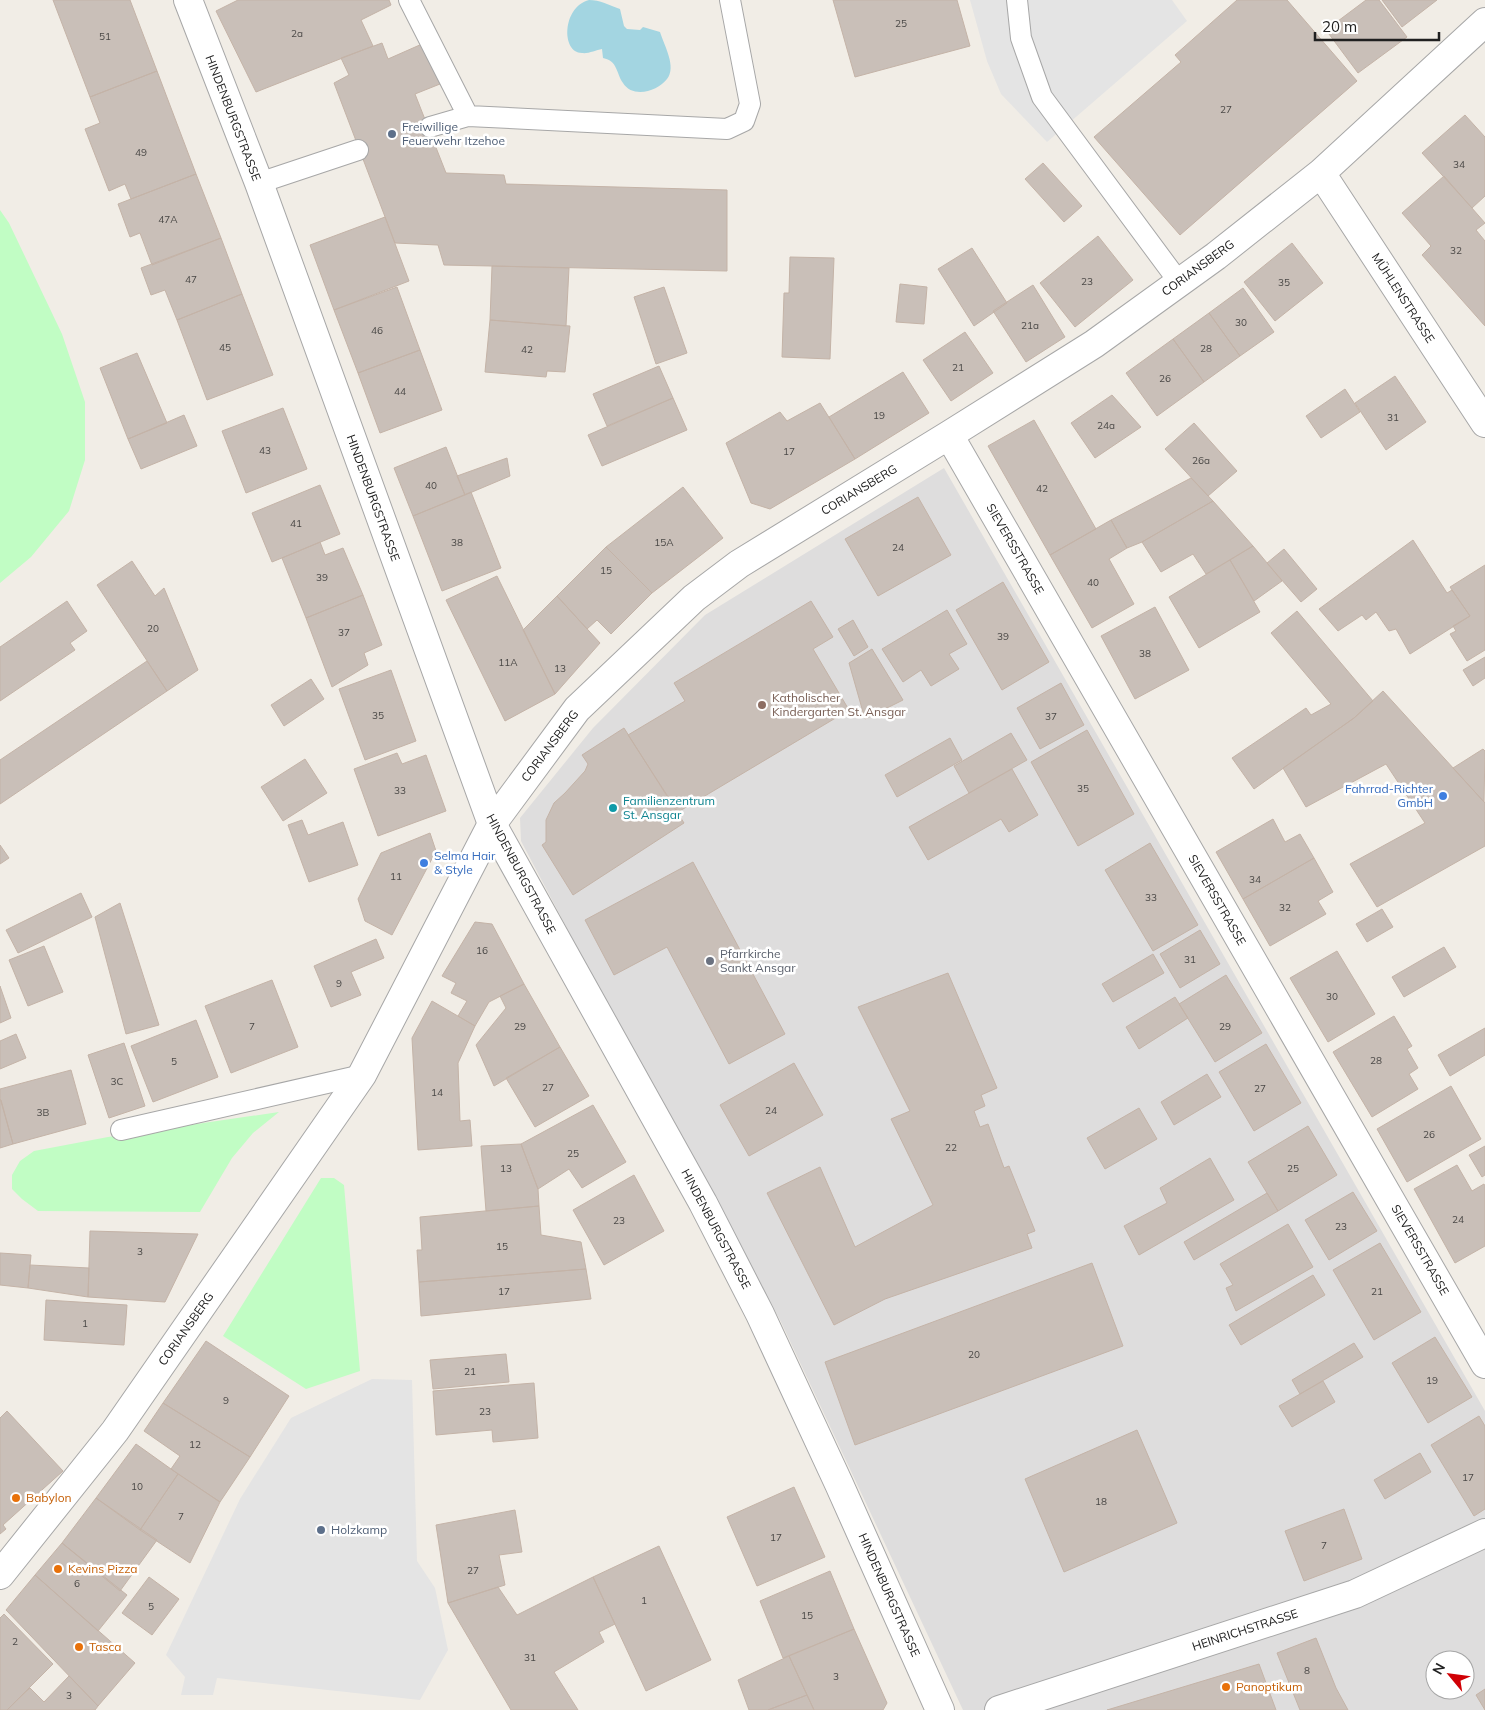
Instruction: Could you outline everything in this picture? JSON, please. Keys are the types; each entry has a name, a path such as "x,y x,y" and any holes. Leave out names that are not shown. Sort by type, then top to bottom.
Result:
{"street":[{"name":"HINDENBURGSTRASSE","path":"188,0 259,183 492,824 703,1203 760,1314 940,1710"},
{"name":"CORIANSBERG","path":"0,1575 115,1431 362,1075 492,824 577,709 694,598 739,564 1094,344 1216,256 1321,174 1485,22"},
{"name":"MÜHLENSTRASSE","path":"1321,174 1485,423"},
{"name":"SIEVERSSTRASSE","path":"950,435 1485,1364"},
{"name":"HEINRICHSTRASSE","path":"999,1710 1355,1594 1485,1533"}],"lane":[{"path":"409,0 468,116"},
{"path":"430,127 468,116 728,129 744,121 750,104 730,0"},
{"path":"1017,0 1021,38 1042,97 1179,282"},
{"path":"259,183 358,150"},
{"path":"121,1130 362,1075"}],"shaded area":[{"path":"970,0 1172,0 1187,21 1047,142 1001,94 987,61"},
{"path":"944,468 1485,1411 1485,1710 963,1710 781,1322 620,1029 521,841 520,818 593,728 705,615"},
{"name":"Holzkamp","path":"372,1379 412,1380 417,1561 435,1588 448,1650 420,1700 217,1678 213,1695 181,1695 185,1677 166,1655 240,1499 291,1418"}],"green space":[{"path":"0,210 9,223 62,334 85,402 85,460 69,511 31,557 0,583"},
{"path":"279,1112 253,1133 232,1158 200,1212 38,1211 12,1189 12,1175 20,1161 34,1151 108,1137"},
{"path":"321,1178 334,1178 344,1185 360,1371 306,1389 223,1336"}],"water":[{"path":"589,0 620,9 624,26 627,29 640,30 643,27 660,32 669,56 671,68 670,74 663,83 645,92 633,91 623,83 614,65 603,58 602,49 582,53 575,51 570,46 568,38 569,20 580,4"}],"building":[{"path":"53,0 130,0 157,71 90,97"},
{"path":"238,0 389,0 391,5 361,20 373,46 256,92 216,11"},
{"path":"833,0 957,0 970,46 855,77"},
{"path":"1237,0 1287,0 1357,81 1180,235 1094,137 1181,62 1175,55"},
{"path":"1366,0 1379,0 1407,37 1358,73 1326,30"},
{"path":"1382,0 1437,0 1402,27"},
{"name":"Freiwillige Feuerwehr Itzehoe","path":"382,43 388,59 422,44 440,84 415,94 446,173 504,175 506,184 727,190 727,271 444,265 438,245 395,243 334,83 349,75 341,58"},
{"path":"157,71 196,174 131,199 125,184 109,191 85,129 100,123 90,97"},
{"path":"1465,115 1485,137 1485,196 1472,208 1422,153"},
{"path":"1043,163 1082,206 1064,222 1025,179"},
{"path":"196,174 221,238 152,265 140,233 130,237 118,204"},
{"path":"1444,176 1485,223 1476,230 1485,241 1485,326 1422,255 1431,246 1402,213"},
{"path":"385,217 409,281 334,310 310,245"},
{"path":"1098,236 1133,280 1075,327 1040,283"},
{"path":"221,238 242,294 177,320 165,290 151,295 141,268"},
{"path":"1292,243 1323,283 1275,321 1244,282"},
{"path":"972,248 1007,303 974,326 938,269"},
{"path":"790,257 834,258 830,359 782,357 784,293 789,293"},
{"path":"492,266 569,268 566,326 490,320"},
{"path":"900,284 927,287 924,324 896,322"},
{"path":"1033,285 1065,337 1026,362 993,311"},
{"path":"397,287 420,350 358,373 334,310"},
{"path":"664,287 687,353 656,364 634,297"},
{"path":"1243,288 1274,332 1240,356 1209,313"},
{"path":"242,294 273,375 207,400 177,320"},
{"path":"1209,313 1240,356 1204,382 1173,339"},
{"path":"490,320 570,326 565,372 547,371 546,377 485,372"},
{"path":"965,332 993,373 951,401 923,360"},
{"path":"1173,339 1204,382 1157,416 1126,373"},
{"path":"420,350 442,410 380,433 358,373"},
{"path":"137,353 167,423 128,439 100,368"},
{"path":"659,366 673,398 607,426 593,394"},
{"path":"903,372 929,413 855,459 829,417"},
{"path":"1395,376 1426,422 1386,450 1355,403"},
{"path":"1345,389 1360,412 1321,438 1306,416"},
{"path":"1112,395 1141,427 1095,458 1071,423"},
{"path":"673,398 687,430 602,466 588,435"},
{"path":"820,403 855,459 770,509 751,503 726,443 780,412 787,421"},
{"path":"283,408 307,469 246,493 222,431"},
{"path":"184,415 197,446 141,469 128,439"},
{"path":"1034,420 1096,529 1050,555 988,446"},
{"path":"1194,423 1237,471 1208,496 1165,449"},
{"path":"446,447 465,495 413,516 394,468"},
{"path":"507,458 510,476 465,495 457,476"},
{"path":"1191,478 1213,501 1142,542 1127,548 1111,520"},
{"path":"320,485 340,534 272,562 252,513"},
{"path":"683,487 723,538 652,593 606,547"},
{"path":"471,492 501,568 442,591 413,516"},
{"path":"918,497 951,555 878,596 845,539"},
{"path":"1213,501 1253,546 1206,574 1193,554 1161,572 1142,542"},
{"path":"1111,520 1127,548 1109,559 1134,604 1092,628 1050,555"},
{"path":"1413,540 1447,593 1452,590 1470,616 1410,654 1396,629 1389,631 1376,612 1366,620 1362,615 1338,631 1319,609"},
{"path":"320,542 325,555 343,548 363,595 306,618 282,558"},
{"path":"1253,546 1282,581 1254,601 1230,560"},
{"path":"606,547 652,593 611,634 597,620 587,629 557,596"},
{"path":"1284,549 1317,589 1301,602 1267,563"},
{"path":"1230,560 1260,612 1199,648 1169,597"},
{"path":"132,561 155,596 164,588 198,670 167,691 97,585"},
{"path":"1485,565 1485,650 1467,661 1450,634 1456,631 1453,626 1470,616 1450,587"},
{"path":"497,576 555,694 505,721 446,600"},
{"path":"1003,582 1049,662 1002,690 956,610"},
{"path":"363,595 382,645 364,653 368,665 332,687 306,618"},
{"path":"557,596 600,643 555,694 523,630"},
{"path":"67,601 87,631 70,643 75,650 0,701 0,647"},
{"name":"Katholischer Kindergarten St. Ansgar","path":"811,601 833,637 813,649 849,710 678,812 628,735 685,701 674,683"},
{"path":"1155,607 1189,670 1135,699 1101,636"},
{"path":"947,610 967,644 949,654 959,669 931,686 921,670 903,682 882,649"},
{"path":"1297,611 1373,701 1354,718 1254,789 1232,758 1306,708 1311,715 1331,704 1271,633"},
{"path":"853,620 868,647 854,656 838,629"},
{"path":"872,649 903,700 865,719 849,663"},
{"path":"1485,657 1485,678 1473,686 1463,670"},
{"path":"147,661 167,691 0,804 0,760"},
{"path":"391,670 416,741 365,760 339,689"},
{"path":"311,679 324,699 284,726 271,705"},
{"path":"1061,683 1084,725 1040,749 1017,708"},
{"name":"Fahrrad-Richter GmbH","path":"1383,691 1485,803 1485,846 1377,907 1350,864 1425,823 1386,764 1306,807 1283,768 1354,718"},
{"name":"Familienzentrum St. Ansgar","path":"624,728 684,823 573,895 542,845 546,842 546,820 554,803 585,771 588,764 582,755"},
{"path":"1087,730 1134,814 1078,846 1031,762"},
{"path":"1011,733 1027,760 969,793 954,766"},
{"path":"950,738 962,760 897,797 885,775"},
{"path":"1483,749 1485,751 1484,802 1453,768"},
{"path":"397,753 402,764 426,755 446,811 378,836 354,769"},
{"path":"305,759 327,793 283,821 261,787"},
{"path":"1012,769 1038,815 1009,832 1001,819 928,860 909,827"},
{"path":"1273,819 1285,842 1300,834 1314,858 1243,899 1216,852"},
{"path":"302,820 308,835 343,822 358,865 309,882 288,825"},
{"path":"430,833 436,851 392,935 365,921 358,899 381,853"},
{"path":"1150,843 1198,925 1153,951 1105,870"},
{"path":"0,845 9,858 0,864"},
{"path":"1314,858 1333,892 1318,901 1326,914 1270,946 1243,899"},
{"name":"Pfarrkirche Sankt Ansgar","path":"693,862 785,1034 729,1064 667,947 614,975 585,920"},
{"path":"81,893 92,917 18,953 6,930"},
{"path":"120,903 159,1025 126,1034 95,917"},
{"path":"1382,909 1393,927 1367,942 1356,924"},
{"path":"475,922 492,924 524,984 489,1002 475,1026 458,1016 467,1001 451,993 456,983 442,976"},
{"path":"1200,930 1220,964 1180,988 1160,954"},
{"path":"376,939 384,958 351,972 361,995 331,1007 314,966"},
{"path":"44,946 63,992 28,1006 9,960"},
{"path":"1444,947 1456,967 1404,997 1392,977"},
{"path":"1337,951 1375,1014 1328,1042 1290,978"},
{"path":"1153,954 1164,973 1113,1002 1102,984"},
{"path":"948,973 997,1088 981,1095 985,1106 974,1111 980,1127 988,1124 1004,1168 1009,1166 1035,1231 1027,1234 1032,1248 885,1299 834,1325 767,1193 820,1167 855,1247 933,1205 891,1119 910,1111 858,1007"},
{"path":"1226,975 1262,1033 1215,1062 1179,1004"},
{"path":"272,980 298,1047 231,1073 205,1006"},
{"path":"524,984 560,1047 494,1086 476,1045 506,1008 500,996"},
{"path":"0,986 11,1018 0,1023"},
{"path":"1175,997 1188,1018 1139,1049 1126,1027"},
{"path":"432,1001 475,1026 458,1063 460,1121 470,1120 472,1146 418,1150 412,1038"},
{"path":"1394,1016 1412,1046 1407,1049 1418,1068 1409,1074 1418,1089 1372,1117 1333,1052"},
{"path":"196,1020 218,1077 153,1102 131,1046"},
{"path":"1485,1028 1485,1055 1450,1076 1438,1055"},
{"path":"16,1034 26,1058 0,1069 0,1041"},
{"path":"124,1043 145,1106 109,1118 88,1055"},
{"path":"1266,1044 1301,1103 1254,1131 1219,1072"},
{"path":"560,1047 589,1096 535,1127 506,1078"},
{"path":"794,1063 823,1115 749,1156 720,1105"},
{"path":"71,1070 86,1124 13,1144 0,1098 0,1089"},
{"path":"1207,1074 1221,1097 1174,1125 1161,1102"},
{"path":"1451,1086 1481,1139 1407,1182 1377,1129"},
{"path":"0,1100 13,1144 0,1148"},
{"path":"593,1105 626,1162 582,1188 569,1169 538,1189 521,1144"},
{"path":"1139,1108 1157,1139 1105,1169 1087,1138"},
{"path":"1308,1126 1337,1175 1278,1211 1248,1162"},
{"path":"521,1144 538,1189 539,1206 486,1211 481,1146"},
{"path":"1485,1146 1485,1175 1482,1177 1469,1155"},
{"path":"1210,1158 1234,1200 1139,1255 1124,1226 1167,1203 1160,1188"},
{"path":"1457,1165 1472,1191 1484,1184 1485,1186 1485,1246 1455,1263 1414,1189"},
{"path":"634,1175 664,1231 604,1265 573,1210"},
{"path":"1353,1192 1377,1231 1329,1260 1305,1220"},
{"path":"1267,1193 1278,1211 1194,1260 1184,1242"},
{"path":"539,1206 541,1235 581,1242 586,1269 419,1282 417,1250 422,1250 420,1217"},
{"path":"1288,1224 1313,1267 1236,1311 1226,1288 1233,1285 1220,1264"},
{"path":"90,1231 198,1234 165,1302 88,1297"},
{"path":"1380,1243 1421,1312 1374,1340 1333,1270"},
{"path":"0,1253 31,1255 28,1288 0,1285"},
{"path":"1092,1263 1123,1346 855,1445 825,1362"},
{"path":"30,1265 89,1268 88,1297 28,1288"},
{"path":"586,1269 591,1299 421,1316 419,1282"},
{"path":"1313,1275 1325,1295 1241,1345 1229,1325"},
{"path":"46,1300 127,1305 124,1345 44,1340"},
{"path":"1435,1337 1472,1397 1428,1423 1392,1363"},
{"path":"206,1341 289,1396 250,1457 163,1403"},
{"path":"1354,1343 1363,1357 1300,1394 1292,1380"},
{"path":"506,1354 509,1382 433,1389 430,1360"},
{"path":"1323,1381 1335,1402 1292,1427 1279,1406"},
{"path":"534,1383 538,1438 493,1442 492,1430 436,1435 433,1391"},
{"path":"163,1403 250,1457 220,1502 171,1469 180,1456 144,1431"},
{"name":"Babylon","path":"7,1411 63,1471 3,1525 6,1529 0,1534 0,1418"},
{"path":"1479,1416 1485,1426 1485,1509 1474,1516 1431,1445"},
{"path":"1137,1430 1177,1523 1064,1572 1025,1479"},
{"path":"136,1444 178,1474 140,1530 96,1498"},
{"path":"1420,1453 1431,1472 1385,1499 1374,1480"},
{"path":"178,1474 220,1502 190,1563 140,1530"},
{"path":"794,1487 825,1557 757,1586 727,1517"},
{"path":"96,1498 157,1540 120,1591 62,1543"},
{"path":"1344,1509 1362,1559 1304,1581 1285,1531"},
{"path":"515,1510 522,1552 499,1555 505,1585 448,1603 436,1525"},
{"path":"62,1543 127,1595 98,1631 35,1575"},
{"path":"659,1546 711,1660 646,1691 593,1577"},
{"path":"830,1571 854,1629 783,1658 760,1601"},
{"name":"Tasca","path":"35,1575 135,1663 98,1706 6,1610"},
{"path":"149,1577 179,1599 152,1635 122,1613"},
{"path":"593,1577 615,1624 599,1632 604,1642 554,1672 578,1710 511,1710 448,1603 498,1587 517,1615"},
{"path":"4,1614 53,1664 7,1710 0,1710 0,1618"},
{"path":"854,1629 887,1703 883,1710 814,1710 789,1656"},
{"path":"1316,1638 1336,1688 1348,1710 1300,1710 1277,1653"},
{"path":"789,1656 807,1695 768,1710 749,1710 738,1680"},
{"name":"Panoptikum","path":"1259,1664 1276,1710 1107,1710"},
{"path":"69,1676 98,1706 95,1710 7,1710 30,1688 44,1702"},
{"path":"1485,1689 1485,1710 1476,1695"},
{"path":"807,1695 814,1710 768,1710"}],"place":[{"name":"Freiwillige Feuerwehr Itzehoe","path":"392,134"},
{"name":"Katholischer Kindergarten St. Ansgar","path":"762,705"},
{"name":"Fahrrad-Richter GmbH","path":"1443,796"},
{"name":"Familienzentrum St. Ansgar","path":"613,808"},
{"name":"Selma Hair & Style","path":"424,863"},
{"name":"Pfarrkirche Sankt Ansgar","path":"710,961"},
{"name":"Babylon","path":"16,1498"},
{"name":"Holzkamp","path":"321,1530"},
{"name":"Kevins Pizza","path":"58,1569"},
{"name":"Tasca","path":"79,1647"},
{"name":"Panoptikum","path":"1226,1687"}]}
